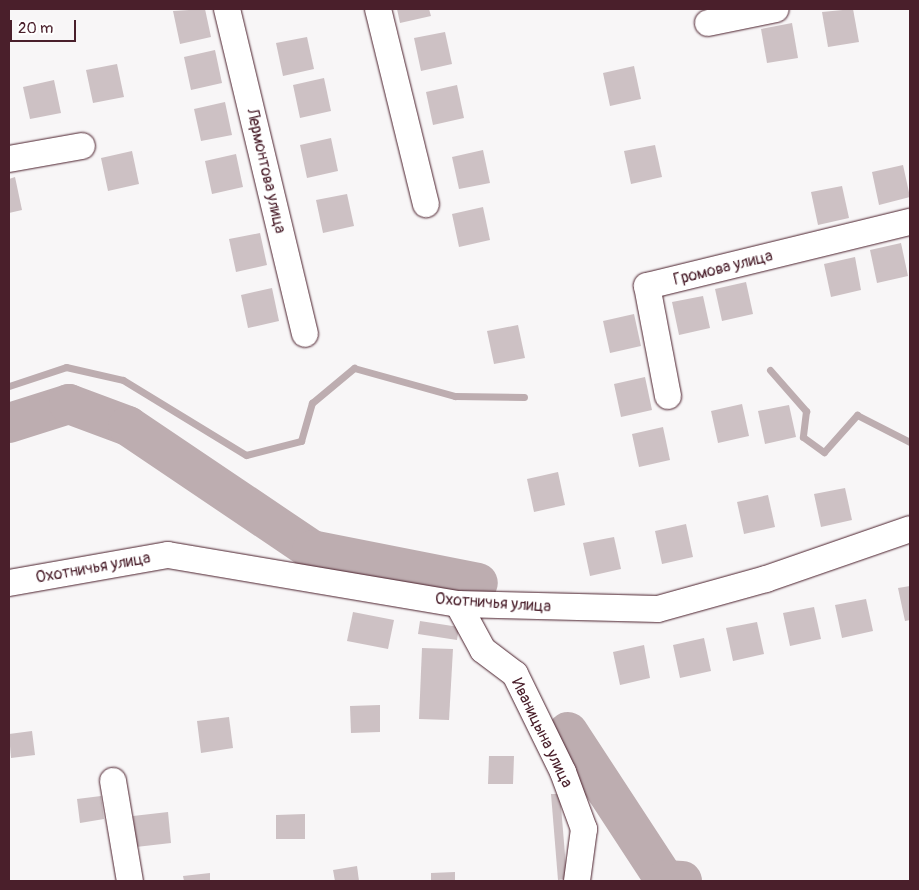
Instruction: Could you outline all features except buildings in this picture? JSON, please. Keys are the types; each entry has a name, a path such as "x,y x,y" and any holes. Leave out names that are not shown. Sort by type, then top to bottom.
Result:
{"street":[{"name":"Лермонтова улица","path":"227,9 305,334"},
{"path":"378,9 426,204"},
{"path":"708,22 776,9"},
{"path":"9,159 82,146"},
{"name":"Громова улица","path":"668,396 647,286 909,228"},
{"name":"Охотничья улица","path":"9,582 168,555 458,604 658,609 766,579 910,529"},
{"name":"Иваницына улица","path":"458,604 483,650 515,674 563,772 584,829 577,881"},
{"path":"114,781 130,881"}],"waterway":[{"path":"9,386 66,367 123,380 246,455 301,441 312,403 354,368 455,396 524,397"},
{"path":"770,370 806,411 803,437 824,452 857,415 910,442"},
{"path":"9,423 69,404 128,426 312,550 478,583"},
{"path":"568,732 665,880 682,881"}]}
